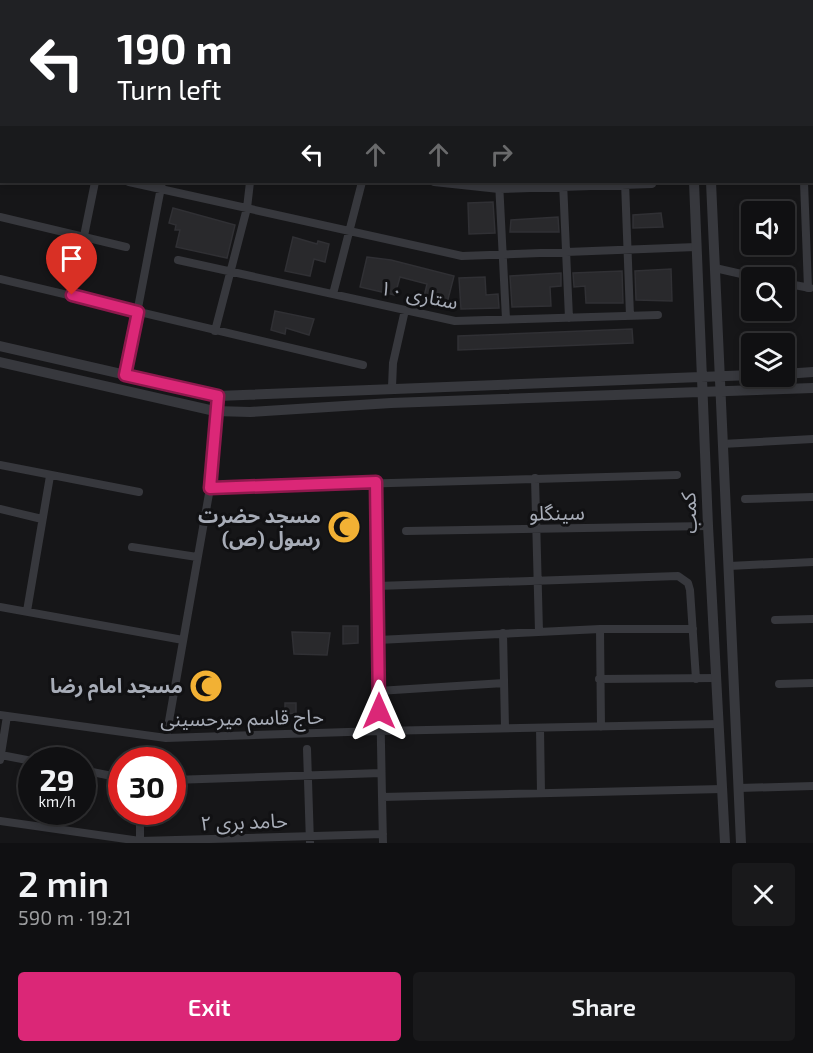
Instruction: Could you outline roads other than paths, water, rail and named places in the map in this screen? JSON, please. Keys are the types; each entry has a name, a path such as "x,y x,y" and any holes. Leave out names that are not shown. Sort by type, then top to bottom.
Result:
{"street":[{"path":"72,295 95,183"},
{"path":"140,183 162,185 247,208 462,256 696,247"},
{"path":"215,330 247,208 250,183"},
{"path":"333,294 362,183"},
{"path":"456,183 652,184"},
{"path":"625,183 630,316"},
{"name":"کمب","path":"694,183 708,526 725,843"},
{"name":"کمب","path":"711,183 741,843"},
{"path":"795,285 810,288 804,183"},
{"path":"563,184 569,318"},
{"path":"125,375 162,185"},
{"path":"499,185 506,319"},
{"path":"0,218 126,247"},
{"name":"ستاری ۱۰","path":"178,260 455,321 658,315"},
{"path":"715,268 741,274"},
{"path":"0,279 363,365"},
{"path":"392,387 393,363 405,310"},
{"path":"0,346 218,396 392,387 741,376"},
{"path":"1,366 83,381 215,411 250,412 391,403 813,388"},
{"path":"83,381 87,367"},
{"path":"795,373 813,372"},
{"path":"166,738 196,557 210,488 218,396"},
{"path":"722,444 813,439"},
{"path":"0,465 50,477 139,492"},
{"path":"210,488 677,475"},
{"path":"27,611 50,477"},
{"path":"535,478 539,632"},
{"path":"376,482 378,691 383,838"},
{"path":"745,499 813,497"},
{"path":"0,509 42,519"},
{"name":"سینگلو","path":"406,531 708,526"},
{"path":"132,546 196,557"},
{"path":"729,566 813,562"},
{"path":"377,586 678,576 688,583 696,679"},
{"path":"0,607 183,640"},
{"path":"775,620 813,619"},
{"path":"714,622 731,621"},
{"path":"378,640 600,629 693,629"},
{"path":"600,629 601,726"},
{"path":"503,633 505,728"},
{"path":"599,679 716,678"},
{"path":"378,691 504,683"},
{"path":"779,684 813,683"},
{"path":"4,716 0,757 18,759"},
{"name":"حاج قاسم میرحسینی","path":"4,716 166,738 379,730 719,724"},
{"path":"540,728 541,793"},
{"path":"307,749 310,839"},
{"path":"186,780 381,773"},
{"path":"739,789 813,786"},
{"path":"382,797 722,789"},
{"name":"حامد بری ۲","path":"0,821 140,842 383,838"},
{"path":"140,825 140,842"}],"place":[{"name":"مسجد حضرت رسول (ص)","path":"344,527"},
{"name":"مسجد امام رضا","path":"206,686"}]}
